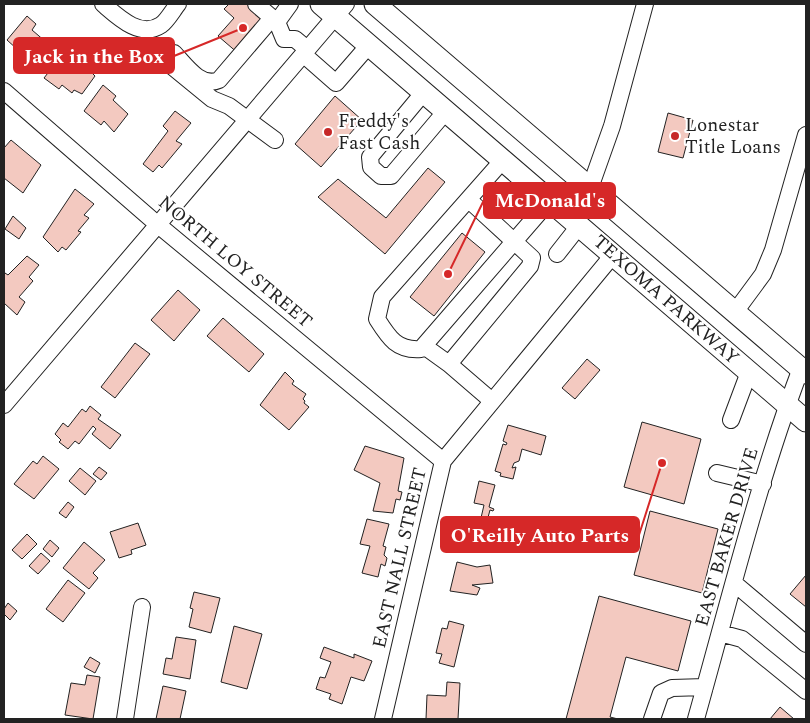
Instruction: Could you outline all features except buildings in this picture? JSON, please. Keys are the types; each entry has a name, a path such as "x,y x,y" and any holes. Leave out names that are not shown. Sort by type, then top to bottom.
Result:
{"main road":[{"name":"TEXOMA PARKWAY","path":"375,4 804,370"},
{"name":"TEXOMA PARKWAY","path":"334,8 369,45 806,421"}],"street":[{"path":"103,4 124,22 137,28 148,30 161,25 178,4"},
{"path":"256,4 275,20 284,39 295,40 336,83 369,45"},
{"path":"275,140 248,118 229,106 212,99 168,62 174,53 194,74 205,82 212,83 219,80 290,4"},
{"path":"590,188 612,126 645,4"},
{"path":"4,404 305,51 334,8"},
{"name":"NORTH LOY STREET","path":"4,91 157,224 443,461"},
{"path":"424,92 370,157 371,167 381,176 391,176 446,111"},
{"path":"736,312 763,274 774,250 806,135"},
{"path":"503,160 382,297 377,319 388,337 407,350 421,349 550,200"},
{"path":"449,364 530,266 532,258 469,200"},
{"path":"557,254 579,226"},
{"name":"EAST NALL STREET","path":"383,719 443,461 613,255"},
{"path":"424,346 449,364 492,402"},
{"name":"EAST BAKER DRIVE","path":"696,719 787,404 804,370"},
{"path":"731,420 749,372"},
{"path":"718,473 763,484"},
{"path":"734,583 806,644"},
{"path":"125,719 142,607"},
{"path":"720,633 742,639 806,691"},
{"path":"652,719 661,693 672,688 705,687"}],"place":[{"name":"Jack in the Box","path":"243,28"},
{"name":"Freddy's Fast Cash","path":"328,132"},
{"name":"Lonestar Title Loans","path":"675,136"},
{"name":"McDonald's","path":"448,274"},
{"name":"O'Reilly Auto Parts","path":"662,463"}]}
